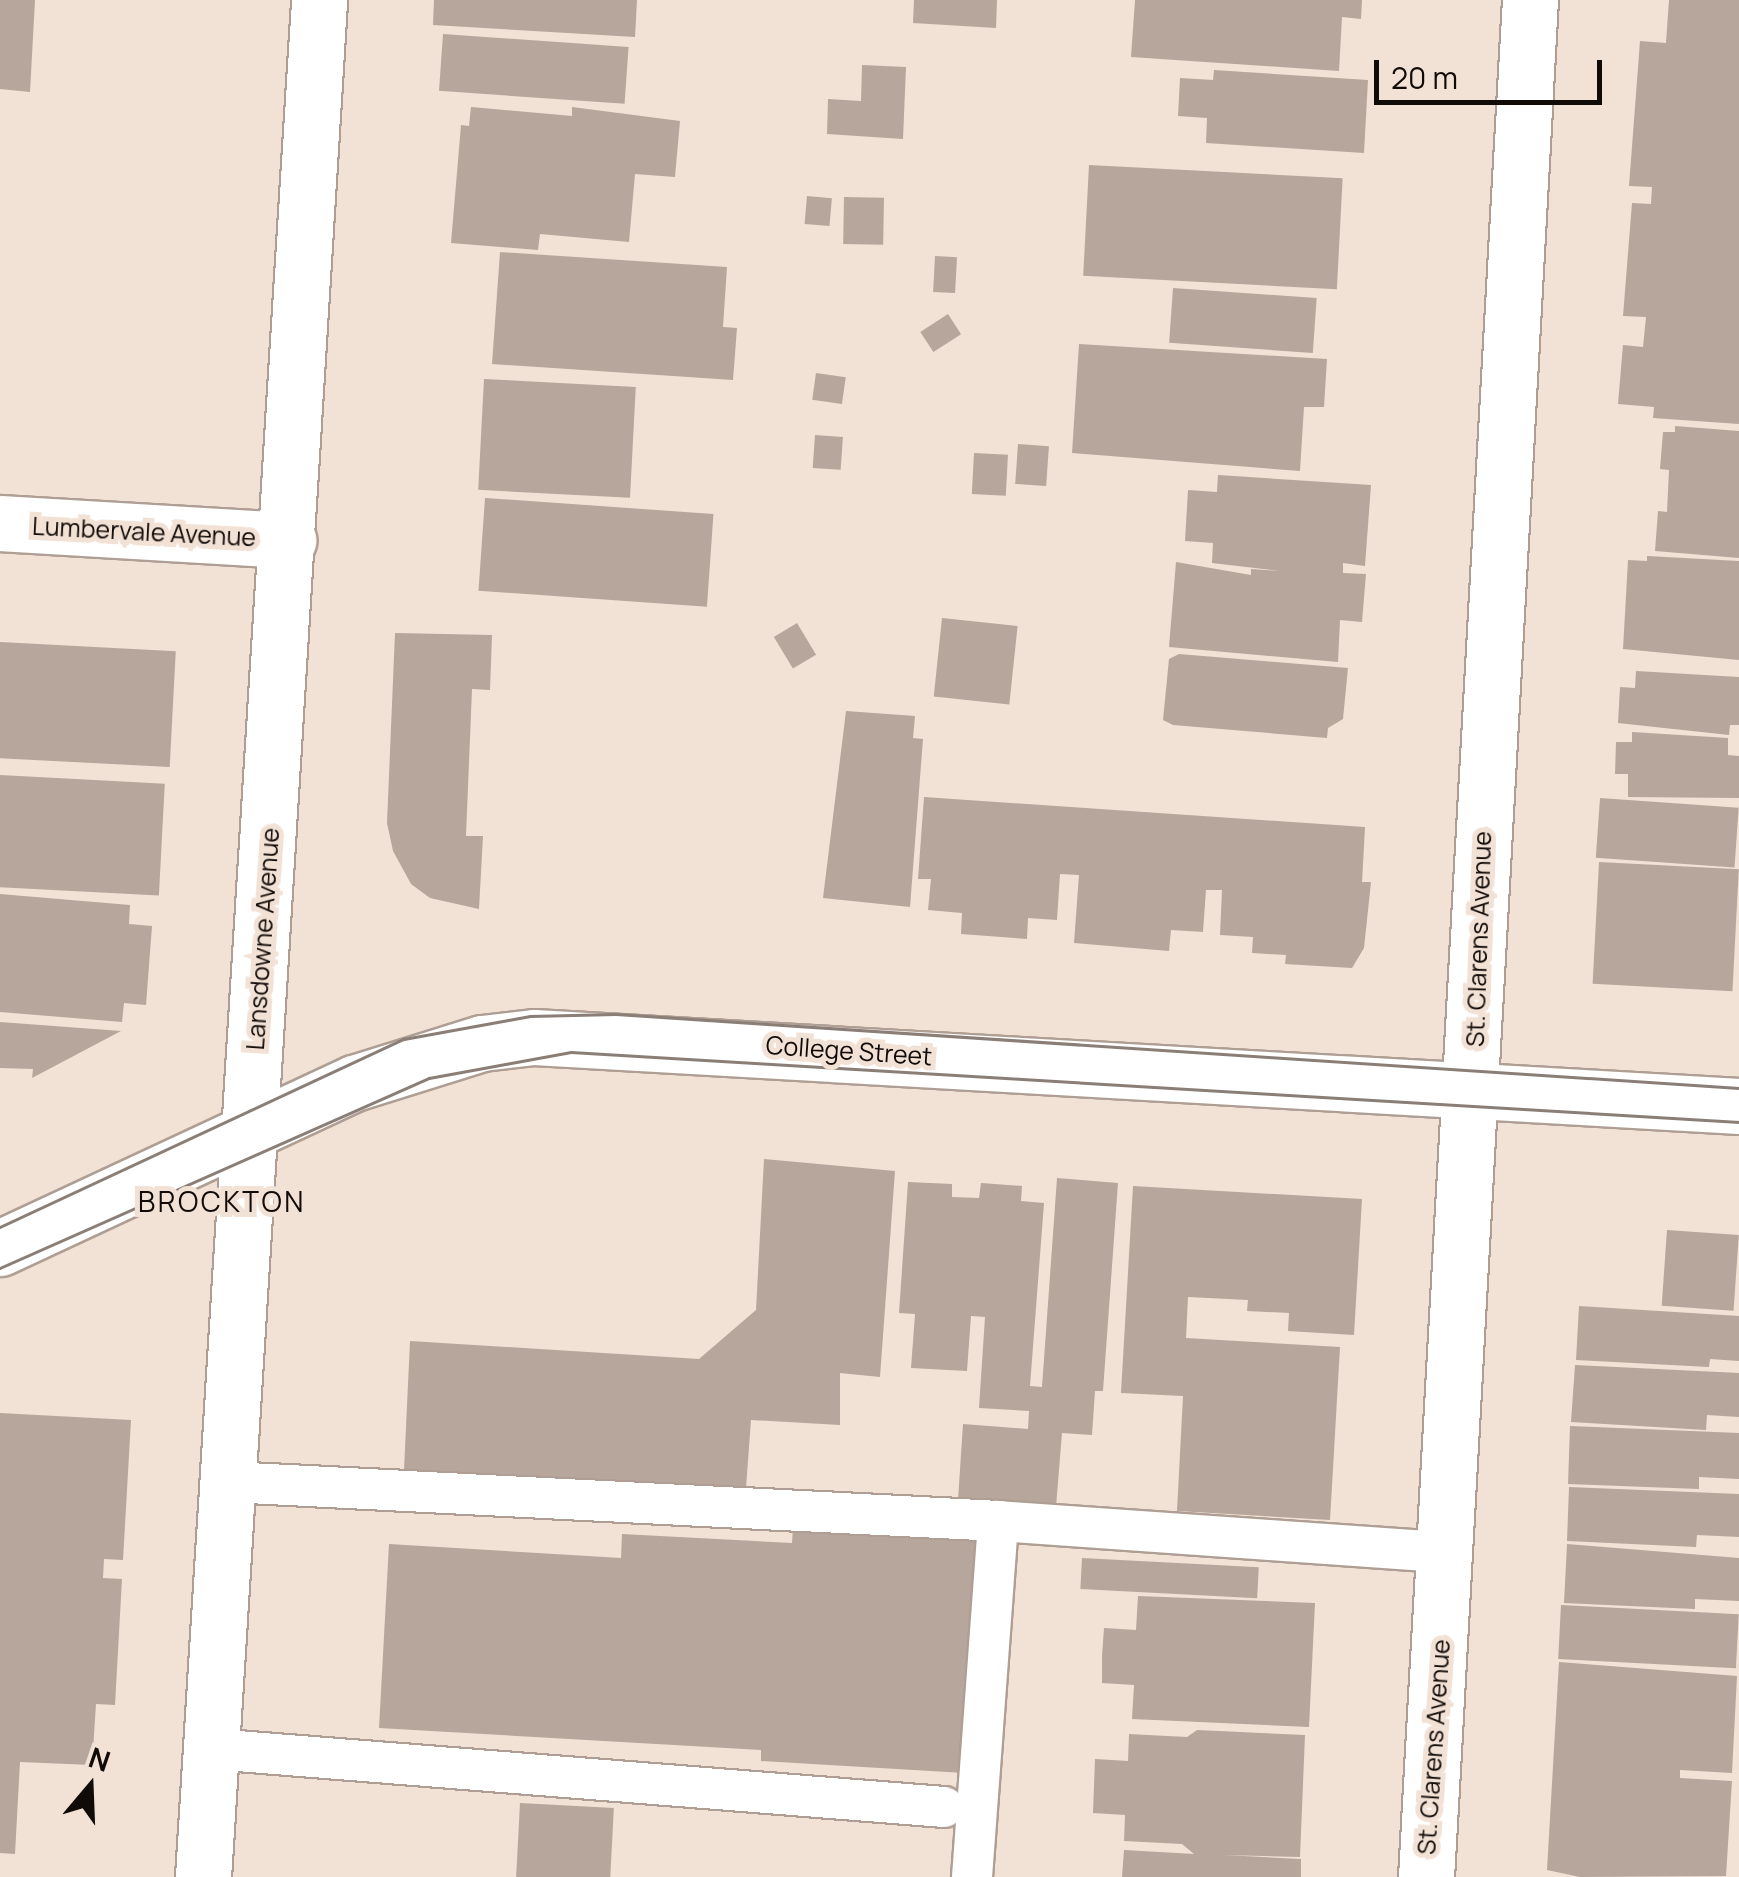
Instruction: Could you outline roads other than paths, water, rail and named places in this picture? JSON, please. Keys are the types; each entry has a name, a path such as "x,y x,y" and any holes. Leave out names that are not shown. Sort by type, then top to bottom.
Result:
{"street":[{"name":"Lansdowne Avenue","path":"203,1877 319,0"},
{"name":"St. Clarens Avenue","path":"1426,1877 1473,1090 1490,653 1530,0"},
{"name":"Lumbervale Avenue","path":"0,523 288,540"},
{"name":"College Street","path":"0,1248 354,1084 453,1050 555,1036 1739,1106"}],"lane":[{"path":"229,1482 998,1521 1446,1552"},
{"path":"972,1877 998,1521"},
{"path":"212,1749 944,1807"}],"tram line":[{"path":"0,1227 404,1039 530,1016 616,1014 1739,1088"},
{"path":"0,1268 429,1078 571,1052 1739,1122"}],"district":[{"name":"BROCKTON","path":"222,1201"}]}
